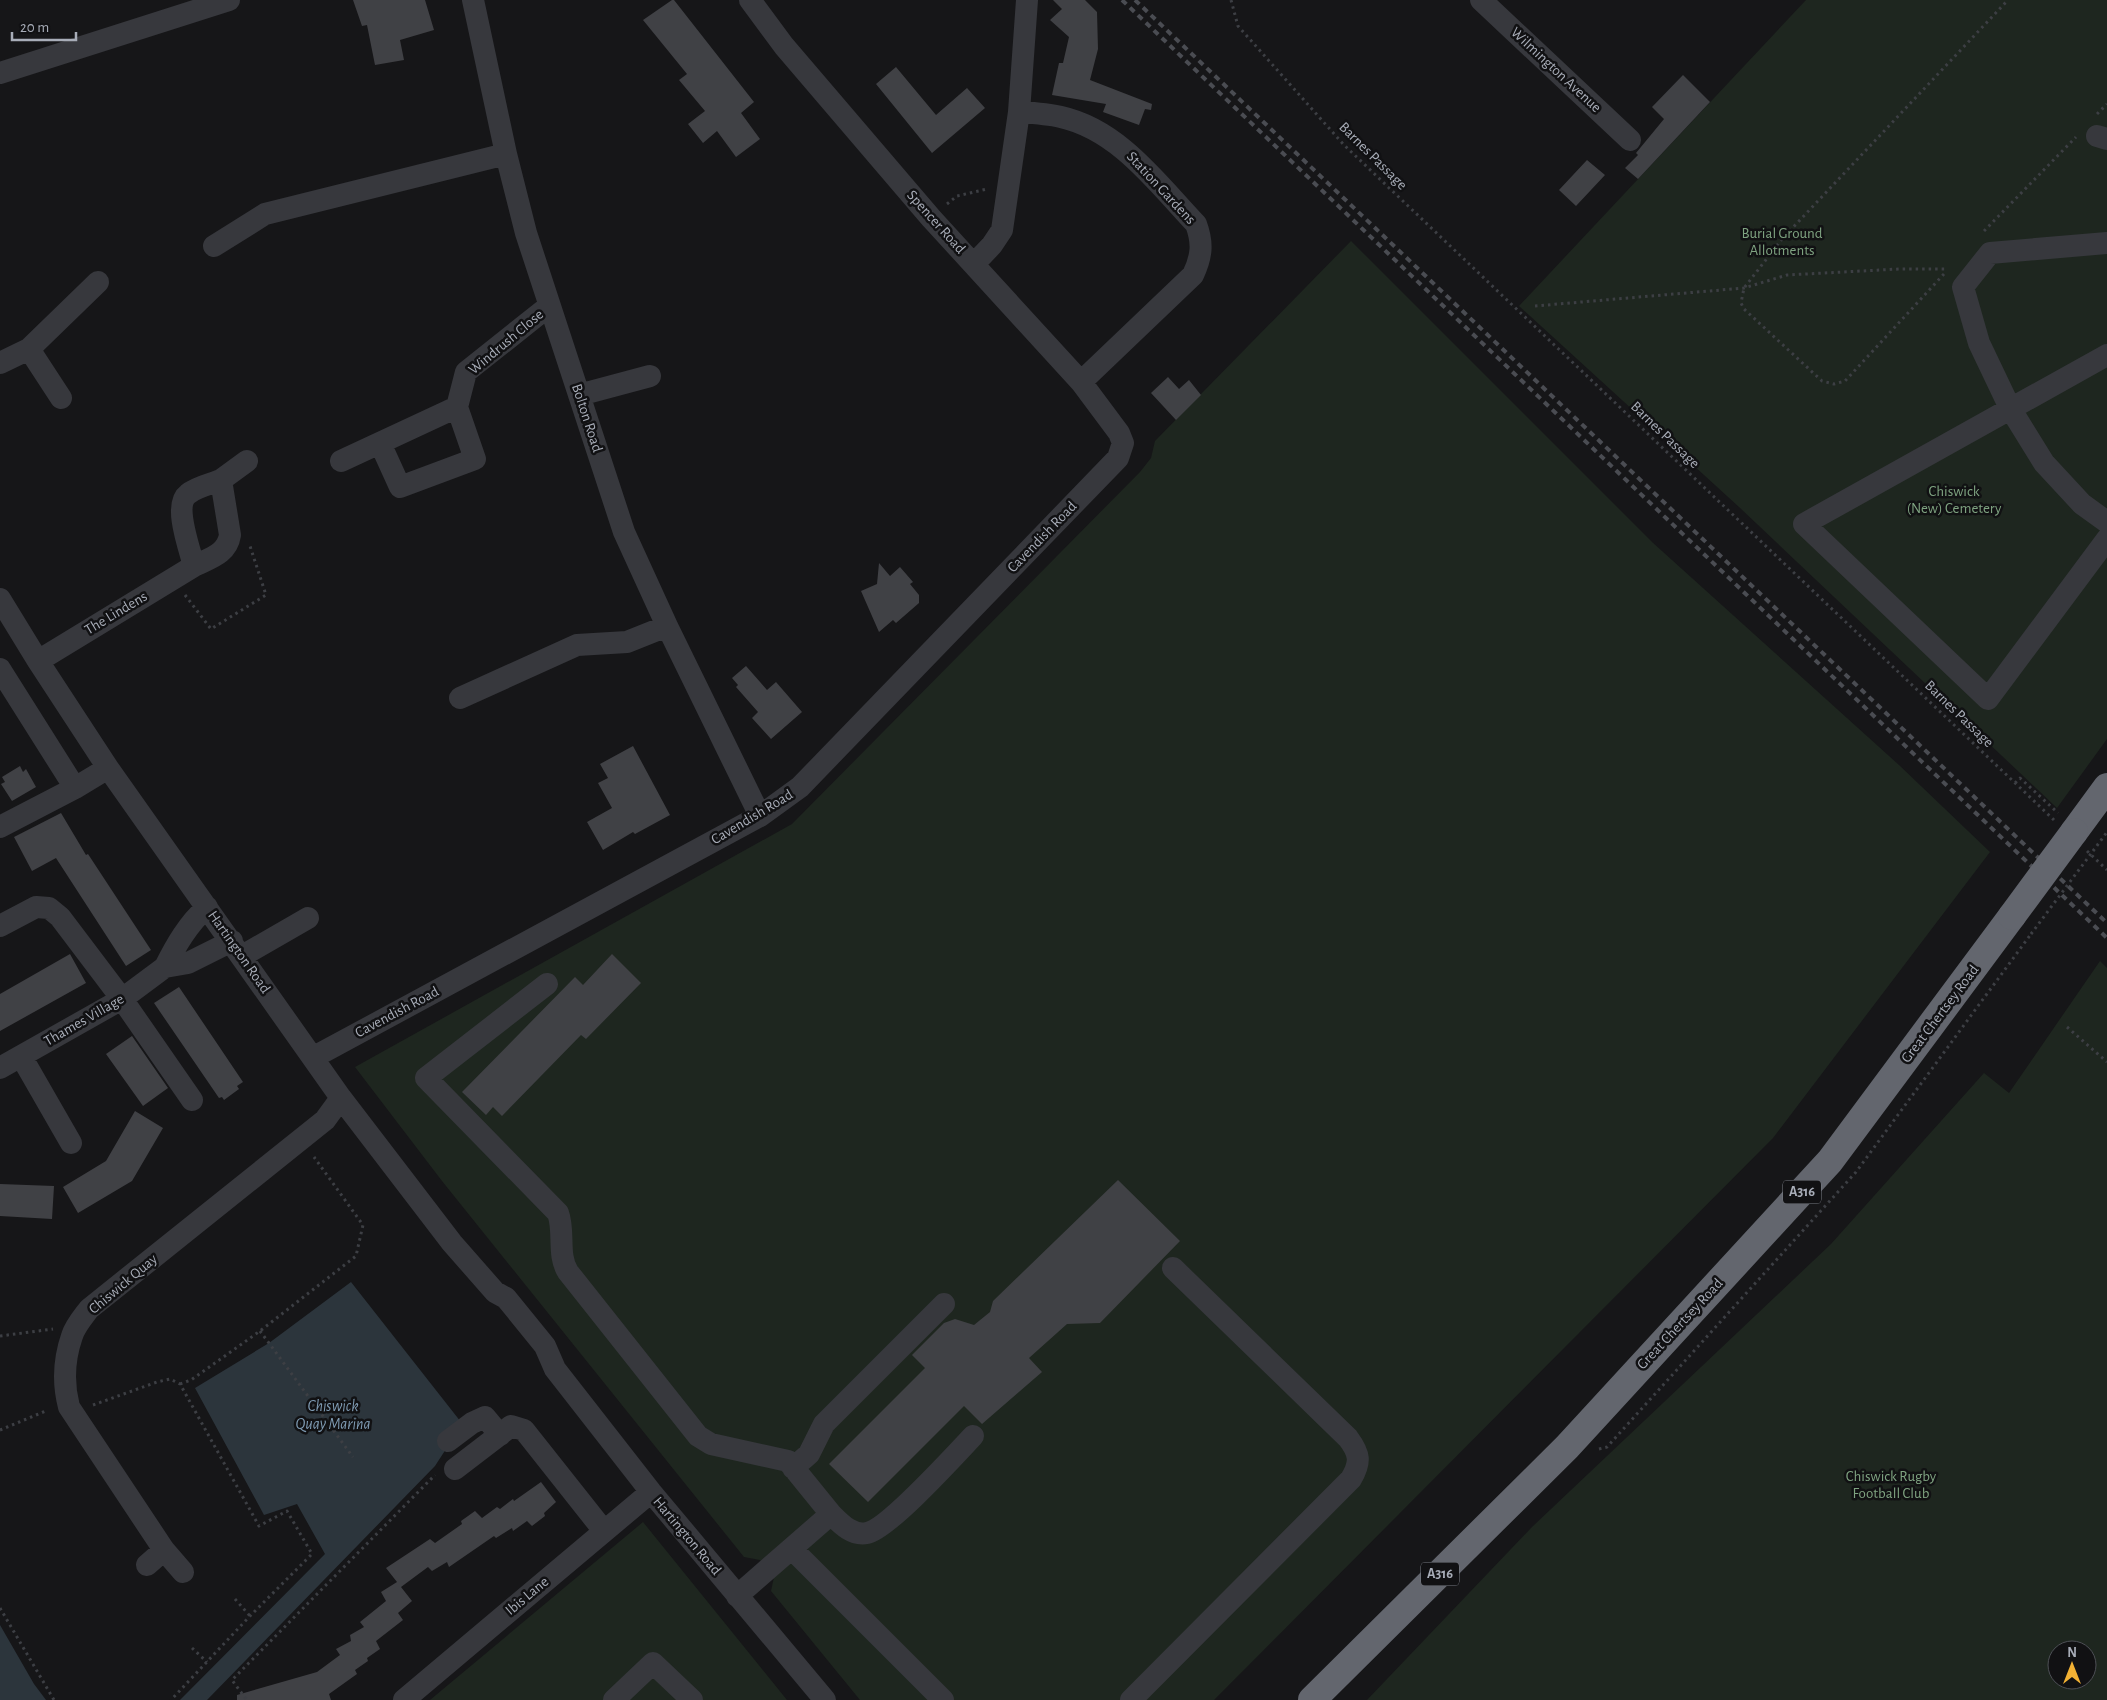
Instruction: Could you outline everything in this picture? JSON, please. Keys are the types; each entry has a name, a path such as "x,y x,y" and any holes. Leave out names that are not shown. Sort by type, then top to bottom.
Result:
{"highway":[{"name":"A316","path":"2022,925 2073,833 2107,787"},
{"name":"Great Chertsey Road","path":"1312,1700 1566,1447 1830,1161 2022,925"}],"street":[{"path":"0,73 228,0"},
{"name":"Bolton Road","path":"473,0 506,154 526,233 624,532 667,626 760,816"},
{"name":"Spencer Road","path":"750,0 784,46 931,218 1081,382 1119,433 1123,443"},
{"path":"974,264 992,245 1002,230 1019,112 1027,0"},
{"name":"Wilmington Avenue","path":"1481,0 1630,140"},
{"name":"Station Gardens","path":"1019,112 1062,117 1088,126 1112,140 1126,150 1196,224 1200,236 1202,251 1193,275 1081,382"},
{"path":"214,246 265,214 506,154"},
{"path":"2107,243 1990,253 1963,287 1979,343 2010,408 2044,463 2082,504 2107,522"},
{"path":"0,363 29,349 98,282"},
{"name":"Windrush Close","path":"457,407 466,372 550,306"},
{"path":"29,349 61,398"},
{"path":"2107,355 1804,524 1988,699 2107,539"},
{"path":"579,394 615,375 650,376"},
{"path":"341,461 457,407 476,459 400,487 380,443"},
{"name":"Cavendish Road","path":"314,1057 760,816 800,787 1118,458 1123,443"},
{"path":"194,566 181,511 182,501 188,493 221,480 247,461"},
{"name":"The Lindens","path":"38,661 194,566 222,552 228,544 230,535 221,480"},
{"name":"Hartington Road","path":"0,599 108,768 314,1057 341,1098 452,1243 495,1292 506,1298 545,1346 554,1369 651,1492 818,1697"},
{"path":"460,698 577,645 627,642 667,626"},
{"path":"0,669 75,788"},
{"path":"0,827 75,788 108,768"},
{"path":"0,926 36,907 49,908 60,917 122,999 192,1100"},
{"name":"Thames Village","path":"165,968 175,948 195,918 207,907"},
{"name":"Thames Village","path":"0,1068 122,999 165,968 237,949 308,918"},
{"path":"547,984 426,1078 558,1213 562,1228 563,1260 568,1272 698,1436 711,1444 788,1461 831,1514 850,1530 866,1533 876,1530 894,1515 973,1436"},
{"path":"21,1056 71,1143"},
{"name":"Chiswick Quay","path":"183,1572 164,1550 69,1408 65,1393 64,1375 72,1336 89,1309 325,1120 341,1098"},
{"path":"1131,1700 1351,1479 1358,1462 1355,1447 1348,1438 1173,1268"},
{"path":"793,1468 809,1454 824,1424 944,1304"},
{"path":"448,1441 472,1423 485,1417 500,1434"},
{"path":"455,1469 511,1426 524,1430 604,1531"},
{"name":"Ibis Lane","path":"404,1700 651,1492"},
{"path":"737,1596 831,1514"},
{"path":"792,1549 943,1700"},
{"path":"147,1565 164,1550"},
{"path":"614,1700 653,1663 692,1700"}],"path":[{"name":"Barnes Passage","path":"1230,0 1238,26 1344,145 2015,783 2073,833 2107,870"},
{"path":"1955,262 1845,381 1834,384 1822,381 1744,309 1741,304 1744,288 1782,240 2008,0"},
{"path":"1983,233 2094,132 2107,104"},
{"path":"931,218 957,196 988,188 1007,191"},
{"path":"1535,306 1744,288 1787,275 1899,269 1948,269"},
{"path":"2015,783 2020,778 2055,811"},
{"path":"2022,925 2093,851 2107,832"},
{"path":"2067,1027 2107,1062"},
{"path":"180,1384 191,1380 260,1331 356,1256 364,1225 301,1140"},
{"path":"0,1336 51,1328 72,1336"},
{"path":"260,1331 353,1457"},
{"path":"81,1428 86,1408 156,1382 170,1379 180,1384 259,1526 287,1510 312,1554 250,1616 171,1700"},
{"path":"0,1430 49,1410 69,1408"},
{"path":"246,1700 232,1680 446,1463 455,1469"},
{"path":"235,1599 250,1616"},
{"path":"0,1608 54,1700"},
{"path":"192,1648 207,1662"}],"green space":[{"path":"1806,0 2107,0 2107,739 2057,808 1739,507 1519,306"},
{"path":"1351,241 1652,542 1899,765 1990,852 1773,1138 1214,1700 860,1700 771,1591 774,1577 760,1560 744,1557 442,1181 355,1067 792,824 1140,472 1151,458 1155,441"},
{"name":"Chiswick Rugby Football Club","path":"2100,961 2107,968 2107,1700 1367,1700 1532,1527 1831,1244 1984,1073 2009,1093"},
{"path":"643,1522 787,1700 430,1700"}],"water":[{"name":"Chiswick Quay Marina","path":"351,1282 468,1431 446,1449 435,1466 207,1700 180,1700 325,1554 297,1504 264,1515 195,1388 269,1343"},
{"path":"0,1625 34,1684 46,1700 0,1700"}],"building":[{"path":"353,0 425,0 434,30 400,40 404,60 375,65 367,25 362,26"},
{"path":"674,0 754,102 741,113 760,139 736,157 717,131 703,143 688,124 705,111 679,80 687,74 643,20"},
{"path":"1053,0 1085,0 1097,12 1098,49 1090,80 1152,104 1151,110 1145,109 1139,125 1103,112 1106,104 1052,95 1059,63 1063,63 1069,37 1050,20 1062,9"},
{"path":"896,67 936,115 967,88 985,108 932,153 876,84"},
{"path":"1683,75 1710,102 1638,179 1625,168 1638,155 1636,153 1664,119 1652,107"},
{"path":"1587,160 1605,175 1576,206 1559,190"},
{"path":"1168,377 1179,389 1189,380 1201,395 1176,420 1151,393"},
{"path":"879,563 890,576 900,567 913,582 910,584 919,595 919,603 896,623 893,620 879,632 861,591 877,584"},
{"path":"746,666 767,690 776,682 802,712 771,739 752,718 758,712 736,687 738,685 732,678"},
{"path":"633,746 670,815 635,834 633,832 603,850 587,822 612,808 598,783 608,778 600,764"},
{"path":"20,766 23,772 26,769 36,787 12,801 1,784 5,782 2,777"},
{"path":"61,813 86,855 88,854 151,950 126,966 56,858 32,871 14,837"},
{"path":"70,954 86,983 0,1031 0,994"},
{"path":"612,954 641,983 586,1039 581,1035 502,1116 493,1107 486,1115 462,1092 575,977 583,985"},
{"path":"179,987 243,1082 237,1086 239,1089 224,1100 222,1097 219,1098 154,1003"},
{"path":"132,1036 168,1088 143,1106 106,1054"},
{"path":"135,1111 163,1128 132,1181 78,1213 63,1187 106,1161"},
{"path":"1118,1180 1180,1241 1100,1323 1067,1324 1029,1358 1042,1372 982,1424 964,1406 868,1502 829,1464 925,1368 912,1355 944,1323 955,1319 974,1325 990,1312 993,1301"},
{"path":"0,1184 54,1186 52,1219 0,1216"},
{"path":"541,1482 556,1502 544,1513 545,1516 532,1526 527,1521 513,1531 512,1528 496,1538 494,1536 449,1567 447,1562 432,1571 428,1567 401,1587 412,1601 398,1613 403,1620 376,1641 380,1649 355,1670 357,1674 329,1694 331,1700 237,1700 237,1695 317,1672 340,1655 336,1649 351,1641 350,1635 364,1627 360,1622 386,1601 381,1592 397,1582 386,1568 430,1539 435,1543 462,1524 461,1521 475,1511 482,1518 497,1507 500,1509 513,1499 514,1501"}],"railway":[{"path":"1122,0 2107,938"},
{"path":"1135,0 2107,923"}],"park label":[{"name":"Burial Ground Allotments","path":"1782,242"},
{"name":"Chiswick (New) Cemetery","path":"1954,500"}]}
